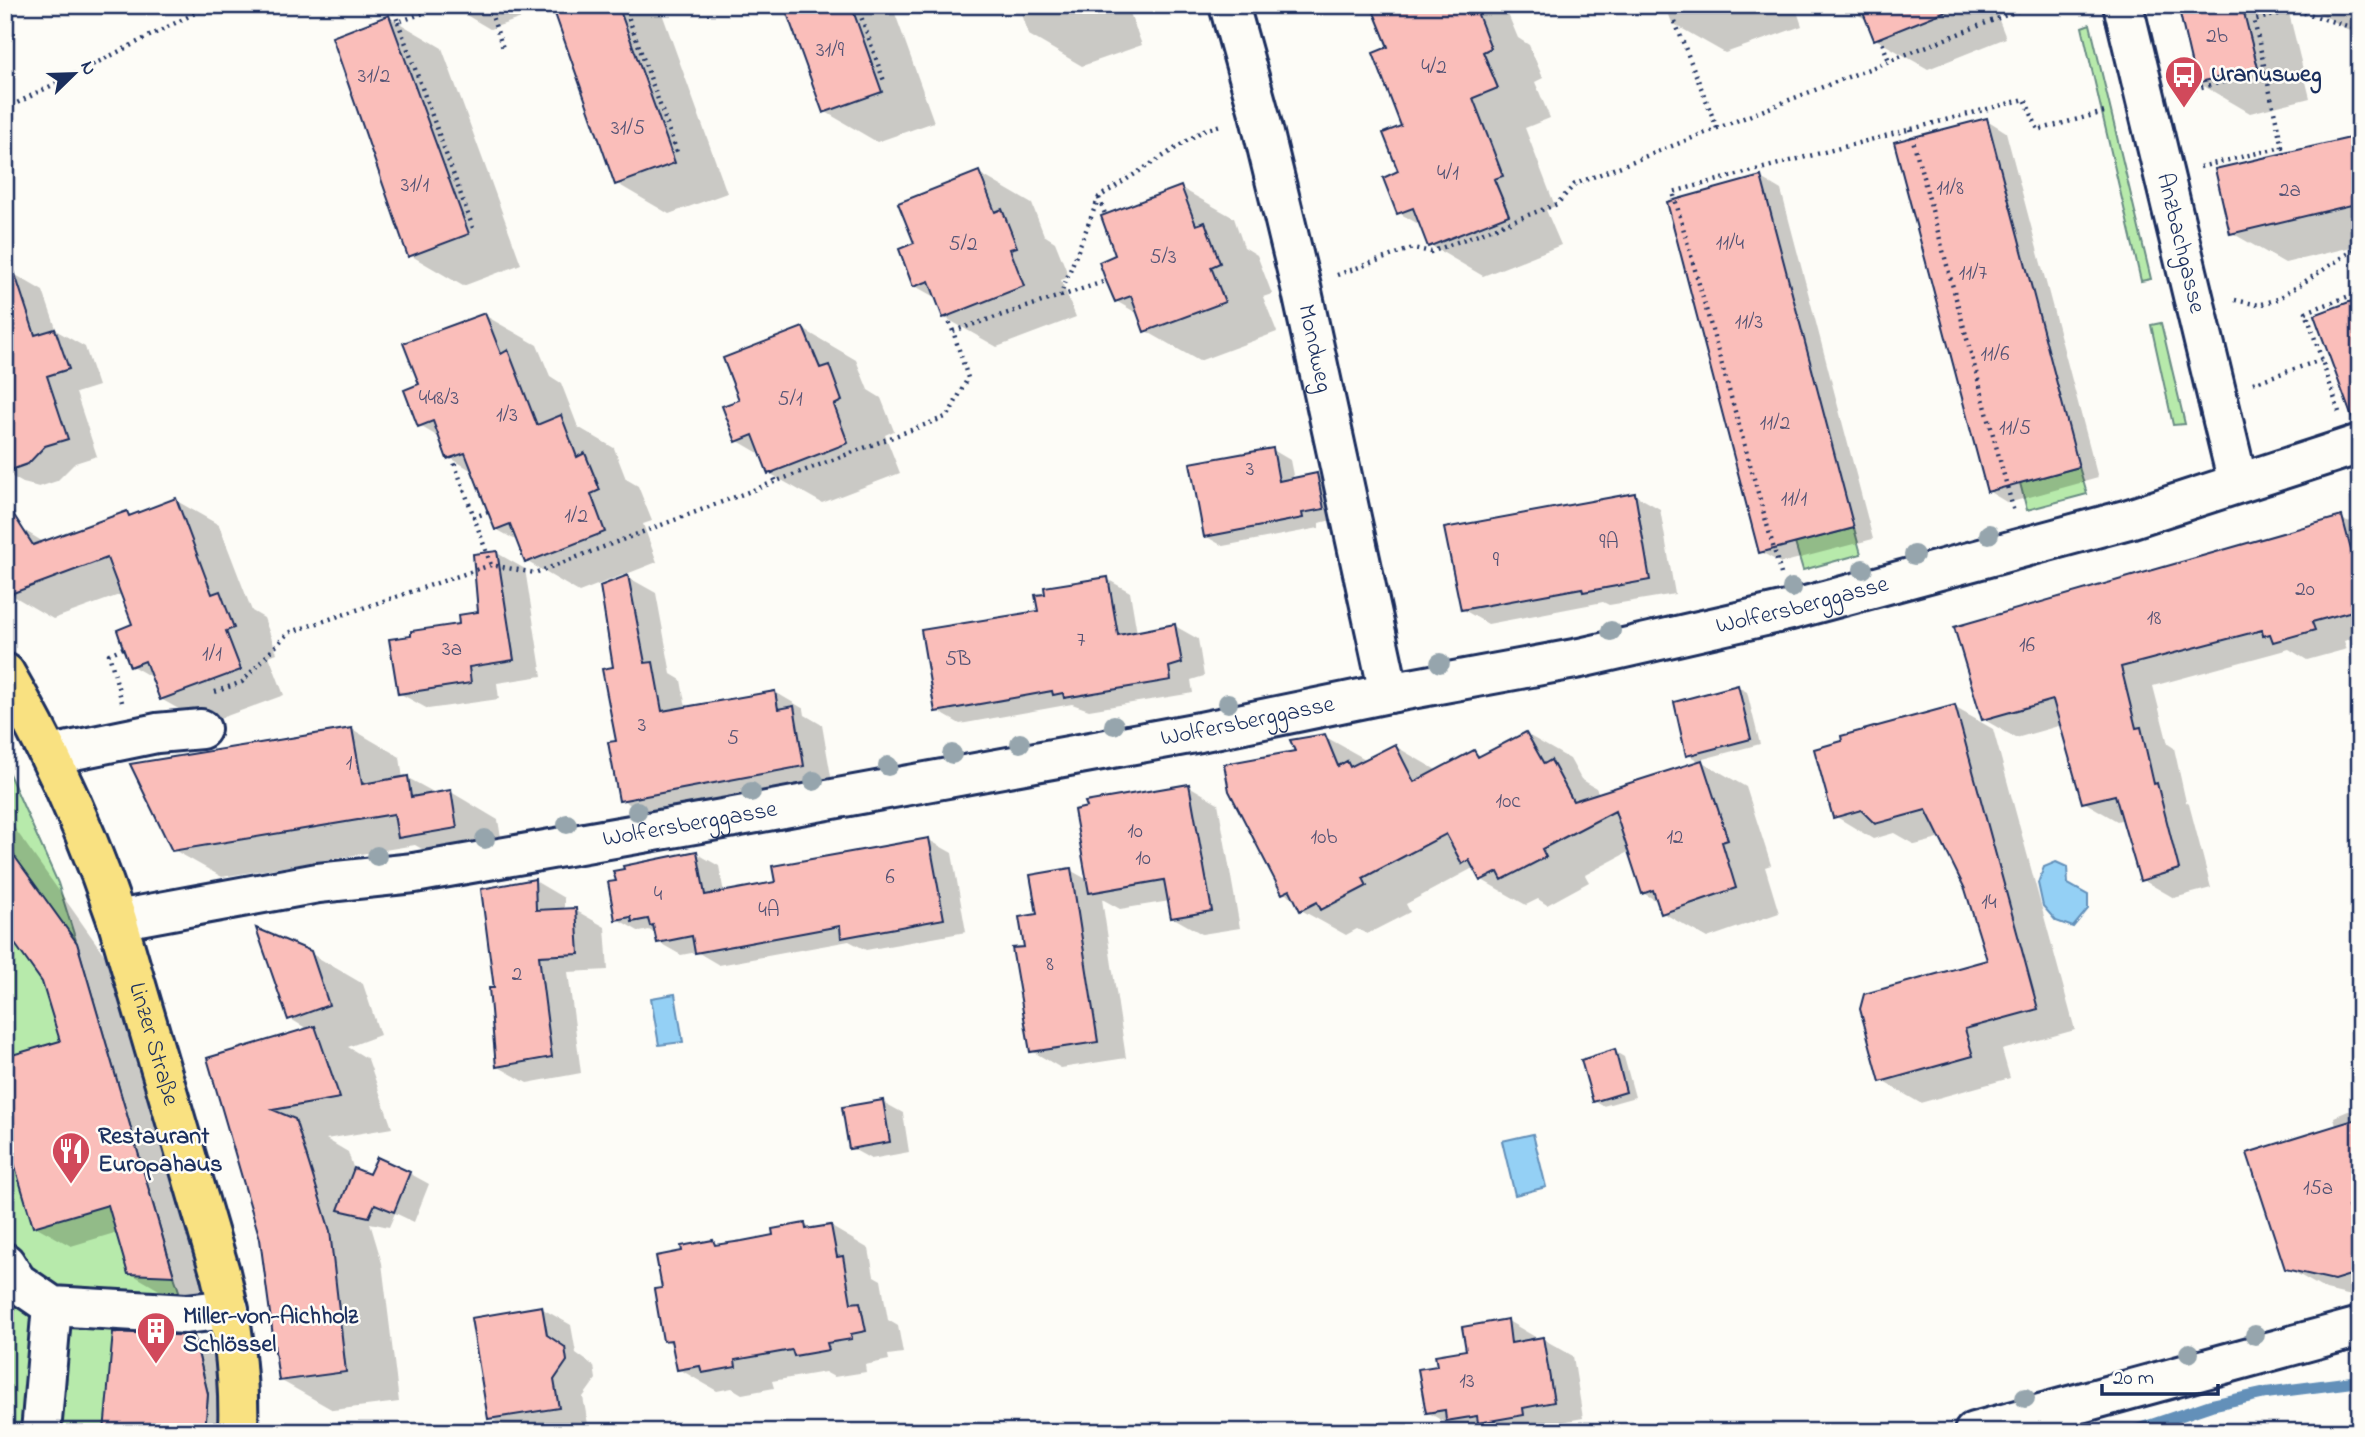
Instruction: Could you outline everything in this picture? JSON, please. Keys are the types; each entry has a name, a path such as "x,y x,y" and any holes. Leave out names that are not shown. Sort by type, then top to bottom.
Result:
{"main road":[{"name":"Linzer Straße","path":"5,673 50,755 87,839 117,920 229,1310 240,1401 238,1432"}],"street":[{"name":"Mondweg","path":"1229,5 1259,113 1301,287 1389,693"},
{"name":"Anzbachgasse","path":"2123,5 2238,483"},
{"name":"Wolfersberggasse","path":"117,920 318,883 414,873 734,817 1580,658 1791,610 2129,519 2355,445"},
{"path":"50,755 157,733 204,712"},
{"path":"5,1263 17,1282 52,1306 186,1314 229,1310"},
{"path":"41,1432 52,1306"},
{"path":"1974,1432 2360,1327"}],"path":[{"path":"5,109 211,5"},
{"path":"392,5 473,228"},
{"path":"398,22 447,5"},
{"path":"488,5 503,48"},
{"path":"624,5 678,155"},
{"path":"857,5 885,84"},
{"path":"1301,287 1413,248 1431,252 1557,204 1575,184 2032,5"},
{"path":"2225,161 2282,147 2254,20 2295,10 2360,30"},
{"path":"1675,22 1717,128"},
{"path":"1880,37 1889,61"},
{"path":"2204,87 2266,72"},
{"path":"1791,610 1674,192 2025,99 2038,130 2146,100"},
{"path":"1060,296 1099,197 1205,130 1259,113"},
{"path":"1910,129 2024,546"},
{"path":"1099,197 1105,214"},
{"path":"2190,288 2259,305 2278,299 2360,246"},
{"path":"953,331 1106,281"},
{"path":"2355,445 2305,312 2360,292"},
{"path":"204,712 242,682 288,633 491,565 535,573 948,416 968,378 947,316"},
{"path":"2216,395 2322,360"},
{"path":"452,457 491,565"},
{"path":"772,472 776,482"},
{"path":"474,517 488,512"},
{"path":"123,648 109,654 123,706 134,702"}],"green space":[{"path":"2090,24 2151,279 2141,281 2082,27"},
{"path":"2161,323 2185,424 2173,425 2151,325"},
{"path":"2079,467 2087,494 2027,510 2020,483"},
{"path":"1854,528 1861,554 1803,570 1795,543"},
{"path":"5,765 58,883 77,944 194,1336 208,1394 205,1432 5,1432"}],"water":[{"path":"2056,862 2067,867 2068,884 2088,895 2088,909 2073,927 2056,921 2043,906 2038,883 2044,867"},
{"path":"675,994 683,1042 659,1045 651,998"},
{"path":"1533,1134 1546,1187 1515,1195 1502,1141"}],"building":[{"path":"552,5 618,5 675,163 615,185"},
{"path":"784,5 851,5 882,92 823,113"},
{"path":"1371,5 1465,5 1469,15 1477,12 1491,48 1483,52 1498,88 1473,98 1503,176 1494,179 1509,215 1428,247 1413,208 1397,214 1383,178 1398,171 1383,133 1401,126 1373,53 1388,47"},
{"path":"1860,5 1956,5 1956,7 1874,40"},
{"path":"2178,5 2242,5 2258,68 2196,83"},
{"path":"389,15 469,234 408,257 332,37"},
{"path":"1987,118 2079,467 1987,492 1894,142"},
{"path":"2350,138 2360,178 2360,203 2230,234 2215,169"},
{"path":"979,171 995,212 1002,209 1017,247 1010,249 1024,286 943,318 929,281 913,287 899,249 914,243 898,203"},
{"path":"1761,176 1854,528 1759,553 1667,202"},
{"path":"1181,186 1196,225 1205,222 1220,263 1211,267 1225,302 1144,332 1131,296 1115,302 1106,281 1099,262 1115,255 1101,216"},
{"path":"11,262 35,335 55,329 69,369 47,376 68,439 45,446 28,464 5,472 5,263"},
{"path":"2360,298 2360,423 2354,423 2314,315"},
{"path":"485,313 501,354 508,350 537,425 561,415 577,457 585,453 600,490 591,494 605,532 525,563 510,524 495,530 465,453 447,459 433,421 418,427 404,390 419,384 403,343"},
{"path":"803,327 820,368 829,365 842,401 834,405 848,443 768,474 753,435 736,442 722,406 739,400 723,358"},
{"path":"1273,448 1279,481 1317,473 1324,509 1302,513 1303,518 1204,537 1190,463"},
{"path":"1635,493 1650,580 1583,592 1582,588 1461,610 1444,528"},
{"path":"176,498 212,594 220,591 234,628 226,631 241,670 160,700 145,661 130,667 117,630 132,624 107,558 5,596 5,501 33,545 127,511 129,516"},
{"path":"2342,516 2360,584 2360,609 2312,622 2315,630 2273,642 2270,634 2263,636 2262,630 2121,667 2136,728 2141,727 2154,784 2157,783 2179,869 2140,881 2115,795 2082,803 2053,700 1982,720 1954,627"},
{"path":"497,551 514,660 469,667 471,683 398,694 389,639 411,636 411,631 459,624 458,615 478,612 473,554"},
{"path":"628,575 645,663 653,662 662,711 775,691 778,709 794,706 804,766 619,801 608,742 616,741 602,669 613,667 600,586"},
{"path":"1108,577 1118,635 1175,624 1182,663 1169,667 1171,680 1064,698 1063,693 1053,695 1052,691 935,712 921,630 1038,611 1035,595 1045,594 1044,587"},
{"path":"1738,685 1751,739 1686,756 1674,702"},
{"path":"1955,705 2038,1009 1965,1029 1973,1056 1880,1082 1860,1009 1864,994 1987,960 1965,889 1926,810 1875,824 1861,810 1833,818 1814,749 1842,741 1841,736"},
{"path":"352,728 362,784 408,776 411,797 451,790 457,828 398,838 394,814 172,851 130,764"},
{"path":"1526,732 1544,764 1551,760 1573,801 1702,760 1728,840 1722,842 1736,888 1661,914 1653,890 1642,894 1615,811 1542,849 1546,857 1502,880 1498,872 1480,881 1469,860 1462,864 1446,834 1363,878 1367,886 1321,910 1317,902 1300,911 1290,890 1282,894 1229,791 1224,764 1295,751 1290,740 1325,734 1338,766 1347,761 1350,767 1395,744 1414,782 1474,750 1478,757"},
{"path":"1189,784 1212,911 1171,918 1164,880 1089,893 1074,810 1087,807 1085,802"},
{"path":"929,838 944,919 841,938 840,926 695,953 692,936 657,943 653,925 650,926 648,919 632,922 631,917 615,920 608,882 616,881 613,871 624,869 623,866 697,851 705,895 775,882 772,866"},
{"path":"5,843 77,943 174,1276 128,1274 108,1205 33,1227 5,1133 5,1057 60,1041 42,982 5,930"},
{"path":"1071,868 1098,1042 1030,1052 1012,948 1024,947 1019,917 1037,914 1030,875"},
{"path":"535,879 536,910 576,908 579,954 539,956 552,1057 496,1067 489,988 494,988 481,889"},
{"path":"256,928 311,951 329,1005 288,1020"},
{"path":"315,1026 340,1098 273,1110 295,1119 330,1231 346,1372 279,1381 260,1239 207,1058"},
{"path":"1615,1049 1626,1092 1593,1102 1581,1060"},
{"path":"883,1100 890,1142 849,1149 842,1107"},
{"path":"2360,1118 2360,1203 2348,1207 2360,1243 2360,1272 2334,1280 2285,1269 2247,1153"},
{"path":"377,1157 410,1172 394,1212 375,1204 369,1217 338,1210 354,1168 369,1174"},
{"path":"805,1223 806,1229 831,1225 837,1257 843,1256 851,1303 860,1302 866,1331 851,1334 852,1339 827,1343 829,1350 794,1356 792,1350 735,1360 736,1367 702,1373 700,1366 677,1370 671,1340 663,1341 654,1289 662,1288 656,1256 682,1251 681,1246 713,1240 715,1245 773,1235 772,1229"},
{"path":"542,1306 547,1335 565,1347 567,1361 554,1380 559,1408 488,1419 471,1318"},
{"path":"1508,1319 1511,1343 1543,1337 1554,1402 1523,1408 1524,1415 1478,1423 1477,1416 1446,1421 1445,1410 1426,1413 1418,1369 1437,1366 1435,1355 1466,1350 1462,1327"},
{"name":"Miller-von-Aichholz Schlössel","path":"113,1332 194,1336 208,1394 205,1432 104,1432"}],"waterway":[{"path":"2131,1432 2211,1405 2266,1393 2360,1381"}],"place":[{"name":"Uranusweg","path":"2184,109"},
{"name":"Restaurant Europahaus","path":"71,1185"},
{"name":"Miller-von-Aichholz Schlössel","path":"156,1365"}]}
